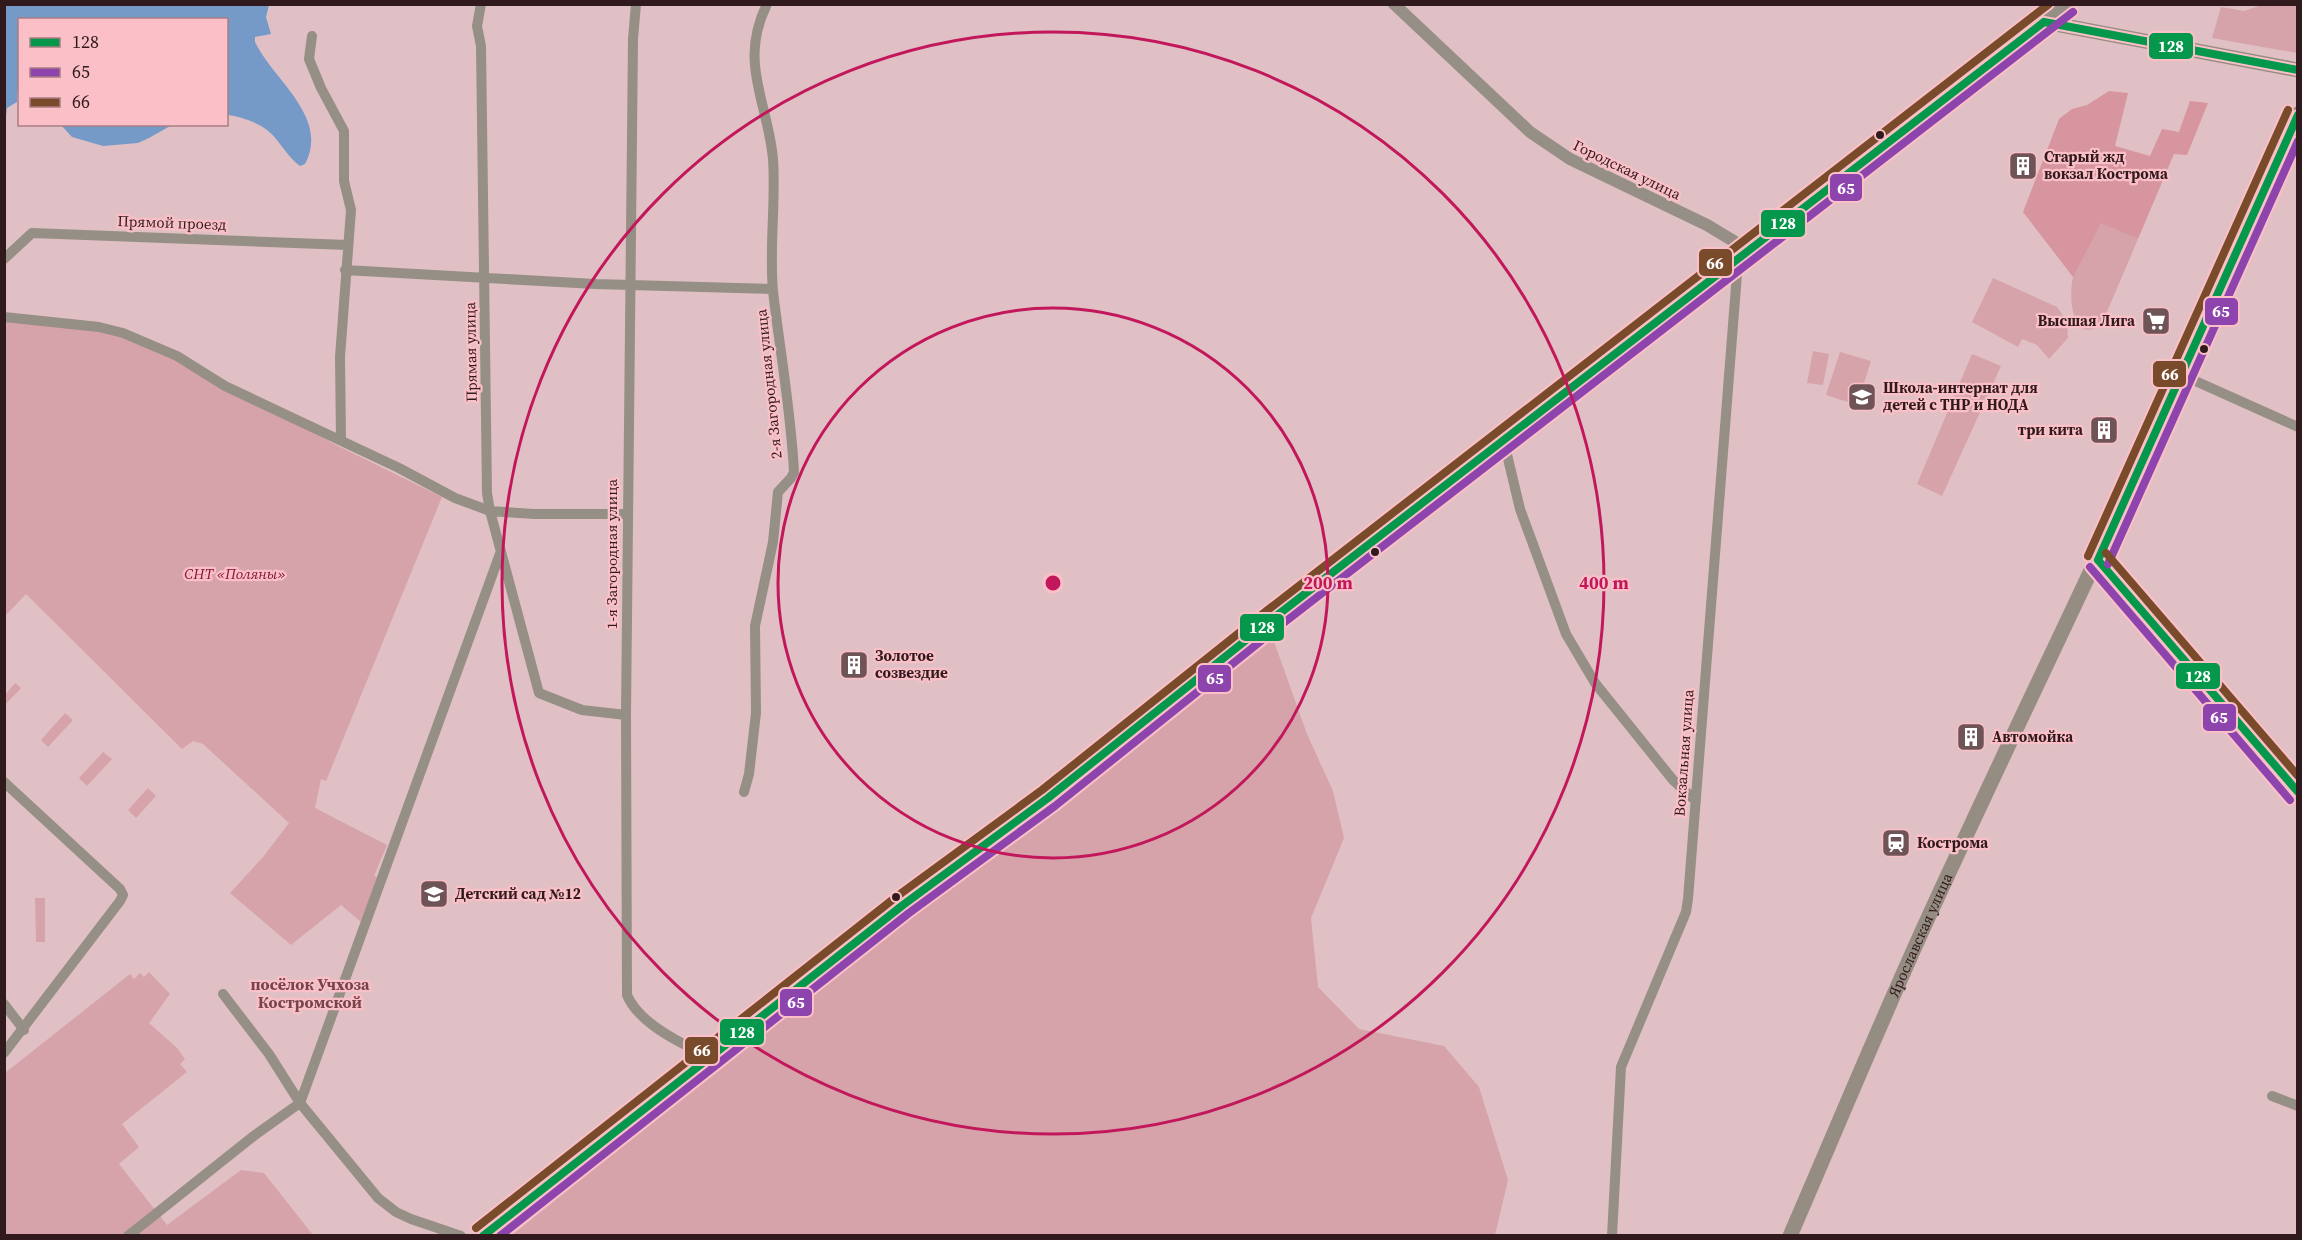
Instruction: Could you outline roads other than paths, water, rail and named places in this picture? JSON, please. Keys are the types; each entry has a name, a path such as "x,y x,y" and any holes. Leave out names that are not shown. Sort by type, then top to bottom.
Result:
{"main road":[{"path":"482,1236 903,905 1047,798 1275,617 2044,22 2298,70"},
{"name":"Ярославская улица","path":"1790,1236 1928,919 2098,560 2298,114"},
{"path":"2098,560 2298,793"}],"street":[{"name":"Прямая улица","path":"482,4 477,26 481,46 487,493 490,511 539,693 582,710 626,715"},
{"name":"1-я Загородная улица","path":"636,4 633,39 627,514 627,995 630,1002 659,1030 712,1057"},
{"name":"2-я Загородная улица","path":"744,792 749,774 756,713 755,626 773,542 778,492 794,472 773,289 772,159 766,121 756,85 754,47 759,22 767,4"},
{"name":"Городская улица","path":"1394,4 1530,132 1570,159 1707,225 1744,256"},
{"path":"2044,22 2067,4"},
{"path":"312,36 309,59 321,88 344,131 344,181 351,210 340,357 341,440"},
{"name":"Прямой проезд","path":"4,259 32,233 348,245"},
{"name":"Вокзальная улица","path":"1612,1236 1621,1067 1686,912 1744,256"},
{"path":"345,270 630,285 773,289"},
{"path":"4,316 99,327 123,333 177,356 225,386 399,468 455,498 490,511 534,514 627,514"},
{"path":"2182,375 2298,427"},
{"path":"1503,442 1520,509 1566,634 1601,691 1673,780 1696,801"},
{"path":"128,1236 255,1135 300,1103 501,551"},
{"path":"4,782 120,889 123,895 24,1030 4,1053"},
{"path":"223,994 269,1054 300,1103 384,1204 411,1219 461,1236"},
{"path":"4,1004 24,1030"},
{"path":"2272,1096 2298,1106"}],"water":[{"path":"5,4 269,5 266,17 271,34 255,37 255,42 305,115 310,130 311,147 305,164 300,166 276,138 263,127 248,120 228,115 228,18 18,18 17,102 7,108 5,124"},
{"path":"62,126 170,126 138,143 103,146 72,137"}],"place":[{"name":"Старый жд вокзал Кострома","path":"2023,166"},
{"name":"Высшая Лига","path":"2156,321"},
{"name":"Школа-интернат для детей с ТНР и НОДА","path":"1862,397"},
{"name":"три кита","path":"2104,430"},
{"name":"Золотое созвездие","path":"854,665"},
{"name":"Автомойка","path":"1971,737"},
{"name":"Кострома","path":"1896,843"},
{"name":"Детский сад №12","path":"434,894"}],"district":[{"name":"посёлок Учхоза Костромской","path":"310,993"}],"park label":[{"name":"СНТ «Поляны»","path":"235,574"}]}
